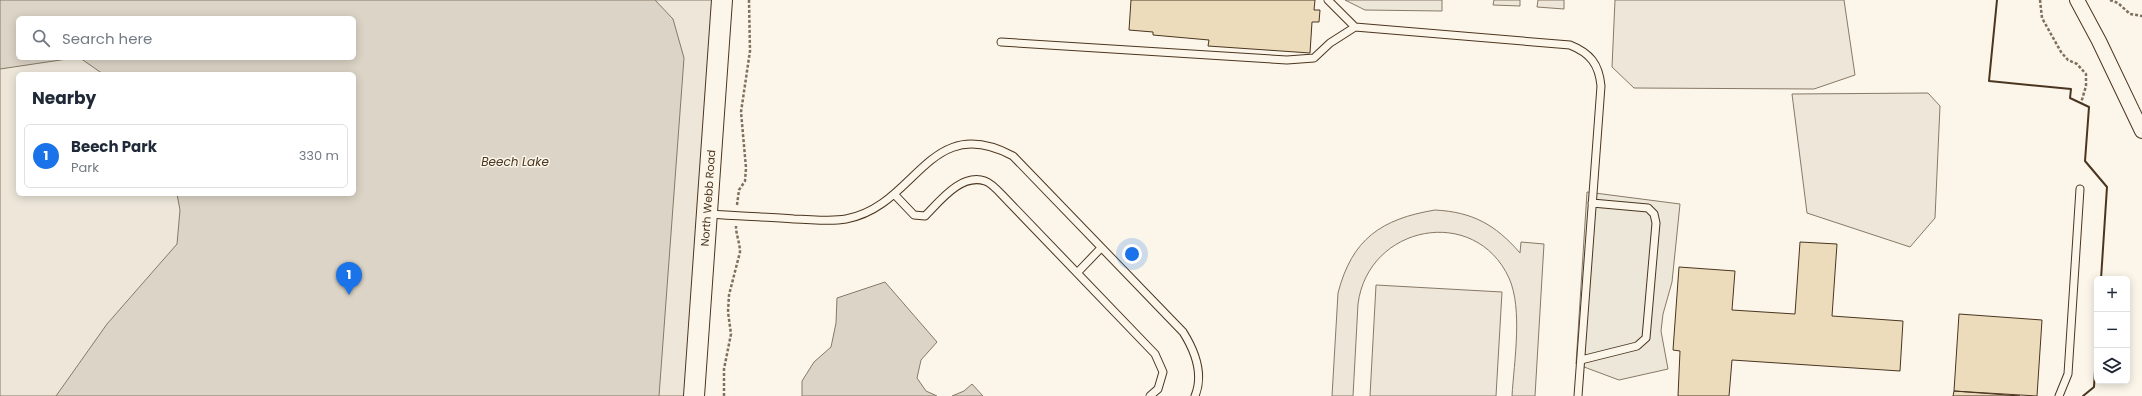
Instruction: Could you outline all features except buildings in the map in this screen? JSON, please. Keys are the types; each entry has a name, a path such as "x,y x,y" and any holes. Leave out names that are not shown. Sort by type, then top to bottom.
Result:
{"main road":[{"name":"North Webb Road","path":"694,396 722,0"}],"street":[{"path":"2077,0 2099,41 2142,131"}],"lane":[{"path":"1328,0 1355,27"},
{"path":"1001,42 1287,60 1314,58 1330,43 1355,27 1570,45 1581,49 1589,56 1600,72 1601,86 1578,396"},
{"path":"707,214 845,219 870,212 894,194 921,168 953,146 969,143 983,144 998,149 1013,156 1187,339 1191,345 1199,371 1195,396"},
{"path":"894,194 914,215 925,216 955,187 972,179 986,181 1006,199 1155,354 1163,372 1158,389 1150,396"},
{"path":"2058,396 2068,374 2080,189"},
{"path":"1581,360 1637,346 1646,338 1656,223 1654,214 1648,208 1592,203"},
{"path":"1077,273 1101,248"}],"path":[{"path":"724,396 724,369 731,334 728,312 729,295 734,269 740,252 740,246 736,238 736,216 739,190 745,181 746,168 742,112 750,51 749,0"},
{"path":"2040,0 2042,18 2061,52 2068,60 2077,64 2086,74 2086,86 2081,103"},
{"path":"2110,0 2118,3 2130,14 2142,16"}],"shaded area":[{"name":"Beech Lake","path":"0,0 720,0 692,396 0,396"},
{"path":"1345,0 1442,0 1442,11 1365,10"},
{"path":"1494,0 1520,0 1520,6 1493,5"},
{"path":"1538,0 1564,0 1564,9 1537,7"},
{"path":"1615,0 1844,0 1855,75 1814,89 1634,88 1612,67"},
{"path":"1928,93 1940,106 1935,218 1910,247 1807,213 1792,94"},
{"path":"1587,192 1680,204 1672,282 1663,314 1661,331 1668,369 1619,380 1576,364"},
{"path":"1435,210 1460,213 1482,221 1501,234 1520,253 1521,242 1544,244 1535,396 1512,396 1517,320 1516,305 1509,278 1493,255 1472,240 1449,233 1424,234 1401,242 1381,256 1366,277 1358,304 1353,396 1332,396 1338,293 1351,259 1361,245 1384,226 1399,219"},
{"path":"1376,285 1502,292 1496,396 1370,396"}],"water":[{"name":"Beech Lake","path":"0,0 655,0 673,19 684,58 659,396 56,396 107,324 177,244 180,210 177,196 356,196 356,72 100,72 83,60 356,60 356,16 16,16 16,60 61,60 0,69"},
{"path":"885,282 937,342 921,360 917,378 926,391 937,396 802,396 802,381 814,362 831,347 836,323 837,298"},
{"path":"972,384 983,396 952,396 964,391"}],"wall":[{"path":"1997,0 1989,81 2071,89 2070,98 2089,107 2085,161 2107,187 2101,276"},
{"path":"2083,396 2094,387 2096,348"}],"place":[{"name":"Beech Park","path":"349,295"}]}
